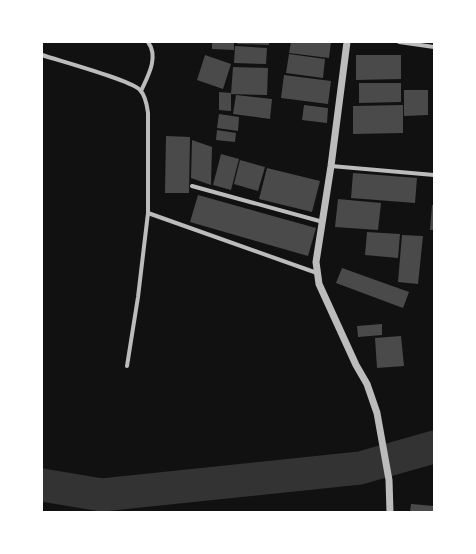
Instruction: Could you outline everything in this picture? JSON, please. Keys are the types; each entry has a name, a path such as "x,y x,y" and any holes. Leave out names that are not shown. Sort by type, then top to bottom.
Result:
{"street":[{"path":"141,91 150,71 152,61 153,52 148,42"},
{"path":"347,42 323,222 317,249 317,273 319,284 356,365 367,384 377,413 389,480 390,512"},
{"path":"399,42 434,47"},
{"path":"42,55 126,82 141,91 146,101 148,113 148,213 138,297 127,366"},
{"path":"331,166 434,176"},
{"path":"192,186 323,222"},
{"path":"148,213 317,273"}],"building":[{"path":"212,42 234,42 234,50 212,49"},
{"path":"237,42 269,42 269,45 237,44"},
{"path":"291,42 331,42 329,58 289,53"},
{"path":"235,46 267,48 266,64 234,63"},
{"path":"289,54 325,59 323,78 286,73"},
{"path":"205,55 231,64 223,89 197,80"},
{"path":"356,55 401,55 401,79 356,80"},
{"path":"233,67 268,68 267,95 231,94"},
{"path":"284,75 331,81 328,104 281,98"},
{"path":"359,83 401,83 401,102 359,103"},
{"path":"404,90 428,90 428,115 404,116"},
{"path":"219,92 231,93 231,111 219,110"},
{"path":"236,95 272,99 270,119 233,114"},
{"path":"304,105 328,108 327,123 302,120"},
{"path":"403,105 403,133 353,134 353,106"},
{"path":"219,114 239,117 238,131 217,128"},
{"path":"217,130 236,133 235,142 216,140"},
{"path":"166,136 190,137 189,193 165,193"},
{"path":"192,140 212,147 211,185 191,178"},
{"path":"221,154 239,159 231,190 213,185"},
{"path":"240,160 265,167 258,191 234,184"},
{"path":"267,168 320,181 312,212 259,199"},
{"path":"353,173 417,178 415,203 351,198"},
{"path":"198,195 316,228 308,256 190,222"},
{"path":"338,199 381,203 378,230 335,227"},
{"path":"432,205 434,205 434,230 430,230"},
{"path":"367,232 400,234 398,258 365,255"},
{"path":"402,235 423,236 418,284 398,282"},
{"path":"342,268 409,292 403,308 336,283"},
{"path":"382,324 382,335 358,337 357,326"},
{"path":"401,336 404,366 377,368 375,338"},
{"path":"411,504 434,506 434,512 410,512"}],"waterway":[{"path":"42,485 102,495 360,468 434,447"}]}
